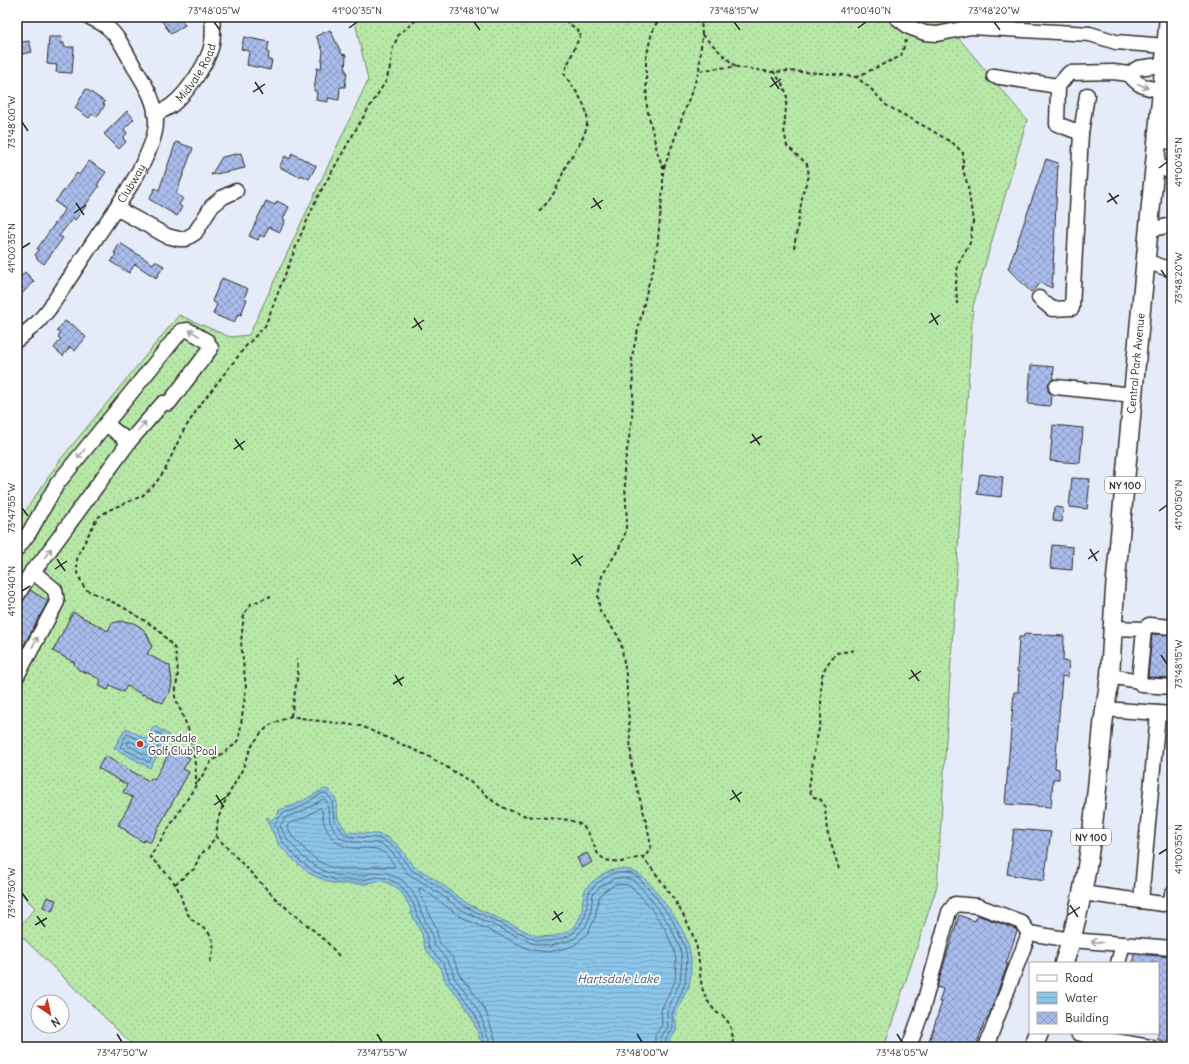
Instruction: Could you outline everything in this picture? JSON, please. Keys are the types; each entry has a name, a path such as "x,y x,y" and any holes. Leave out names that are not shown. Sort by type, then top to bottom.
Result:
{"main road":[{"name":"Central Park Avenue","path":"1104,709 1110,676 1112,628 1155,163 1164,141 1162,90 1169,17"},
{"name":"NY 100","path":"1064,962 1082,893 1093,823 1104,709"},
{"path":"1033,1047 1039,1034"}],"street":[{"name":"Clubway","path":"20,334 38,322 116,208 135,177 152,142 155,131 156,114 149,93 142,80 115,35 107,27 89,17"},
{"name":"Midvale Road","path":"156,114 172,105 179,99 206,60 212,41 212,17"},
{"path":"896,17 909,27 925,33 937,34 972,27 1090,34 1116,42 1166,46"},
{"path":"1081,133 1057,124 1058,86 1069,73 1113,72 1129,74 1138,68 1164,66"},
{"path":"1129,74 1135,82 1149,89 1162,90"},
{"path":"994,76 1058,86"},
{"path":"1039,298 1052,309 1072,308 1081,133 1087,94"},
{"path":"1155,163 1172,173"},
{"path":"116,208 167,236 179,239 195,233 212,206 223,197 236,192"},
{"path":"1148,230 1172,225"},
{"path":"1145,261 1172,270"},
{"path":"17,549 29,533 58,484 181,331 188,330 207,341 211,348 169,403 162,403 129,442 41,562 32,570 17,596"},
{"path":"1056,387 1133,395"},
{"path":"106,424 129,442"},
{"path":"17,676 57,602 55,590 32,570"},
{"path":"1112,628 1144,629 1149,625 1172,626"},
{"path":"1144,629 1139,680 1142,685 1172,687"},
{"path":"1110,676 1139,680"},
{"path":"1104,709 1165,714 1141,901"},
{"path":"1082,893 1163,904 1172,899"},
{"path":"909,1047 921,1014 948,912 955,904 978,906 1021,922 1029,933 1071,940 1172,948"},
{"path":"986,1047 1029,933"},
{"path":"1118,962 1123,944"},
{"path":"1088,1034 1150,1047"}],"path":[{"path":"196,786 194,756 189,731 175,697 178,672 175,649 158,629 121,606 85,589 77,574 77,557 97,518 109,510 142,496 156,484 165,470 182,433 200,404 246,346 265,326 299,239 317,198 358,124 386,81 391,64 392,50 399,34 420,17"},
{"path":"539,211 554,195 567,164 583,137 588,123 586,111 580,96 564,73 581,33 562,17"},
{"path":"175,884 194,869 200,854 208,848 216,836 218,819 223,805 242,770 253,744 261,733 270,725 291,716 361,726 428,756 463,777 494,802 506,809 526,816 570,820 582,825 588,832 598,854 605,860 621,862 646,856 651,846 647,825 632,770 626,675 621,643 618,636 600,611 598,596 602,576 619,548 625,534 627,520 624,469 632,419 632,356 648,286 655,263 663,187 663,168 647,108 646,59 654,28 661,17"},
{"path":"663,168 700,71 702,35 701,17"},
{"path":"702,35 737,67"},
{"path":"700,71 737,67 856,77 901,56 906,40 903,35"},
{"path":"773,71 782,83 787,94 784,130 787,146 807,164 809,176 803,192 794,248"},
{"path":"856,77 870,88 886,105 932,130 954,144 963,153 963,170 968,186 974,221 970,243 958,264 956,284 957,304"},
{"path":"210,962 213,955 214,946 211,937 190,919 183,908 175,884 150,857 211,762 234,745 239,739 246,688 241,642 244,614 251,604 271,596"},
{"path":"839,869 827,831 825,807 821,800 812,796 809,788 815,747 821,720 820,678 826,666 836,653 857,650"},
{"path":"291,716 298,674 297,659"},
{"path":"216,836 277,900 325,940 340,957"},
{"path":"642,857 655,872 689,928 696,946 700,980 705,997 716,1012 726,1019 730,1026 733,1042 732,1047"}],"green space":[{"path":"354,17 941,17 1027,120 973,306 937,886 884,1047 135,1047 17,932 35,908 17,889 17,523 60,460 179,315 230,337 249,335 368,80"}],"water":[{"name":"Scarsdale Golf Club Pool","path":"154,726 169,735 150,768 114,748 126,728 146,739"},
{"name":"Hartsdale Lake","path":"324,789 329,790 336,799 338,819 347,832 377,834 387,837 398,845 413,866 432,877 468,904 536,936 563,934 574,927 581,914 585,890 600,876 610,871 627,869 642,876 654,889 675,918 684,934 690,950 690,983 676,1014 676,1032 670,1039 670,1047 483,1047 472,1018 458,996 446,983 440,966 425,949 422,934 412,915 410,907 404,896 396,887 386,882 377,881 365,884 334,884 310,874 279,845 266,819 268,817 271,821 278,814 279,810 297,804"}],"building":[{"path":"159,17 179,17 185,25 171,34"},
{"path":"330,30 342,54 346,55 345,71 347,71 345,87 340,87 339,100 328,98 328,102 316,100 317,91 314,91 317,68 321,69 323,51 316,36"},
{"path":"49,37 62,37 61,43 64,43 64,47 74,47 72,73 56,72 57,65 47,64"},
{"path":"244,37 269,42 267,52 269,53 268,60 272,60 270,70 247,65 249,51 241,49"},
{"path":"29,41 32,52 17,55 17,43"},
{"path":"86,89 105,102 103,104 105,105 97,117 92,114 89,118 75,108"},
{"path":"127,111 134,119 124,129 127,133 123,138 126,142 119,149 104,134"},
{"path":"176,142 193,148 176,194 183,198 179,205 182,207 177,216 149,199 155,188 159,190"},
{"path":"241,153 245,168 211,175 222,157"},
{"path":"292,153 316,166 309,179 301,175 300,177 279,167 285,156 290,159"},
{"path":"1046,159 1058,163 1052,288 1041,283 1031,292 1008,269"},
{"path":"89,161 106,172 86,206 75,220 73,218 59,236 63,238 44,264 36,258 37,256 35,255 39,250 37,249 65,209 55,202 77,173 79,175"},
{"path":"266,201 275,205 277,201 289,207 283,219 285,220 280,232 269,227 264,237 260,235 258,240 249,236"},
{"path":"120,243 153,264 155,261 164,266 156,278 135,264 129,273 111,262"},
{"path":"25,272 34,281 17,299 17,281"},
{"path":"222,278 248,289 244,298 247,299 241,315 238,314 234,323 213,314 217,304 212,301"},
{"path":"65,321 71,325 72,324 86,337 75,351 70,347 63,356 54,348 61,339 58,337 60,334 57,331"},
{"path":"1031,365 1054,367 1053,379 1049,382 1048,387 1048,391 1051,394 1050,406 1028,404"},
{"path":"1053,425 1083,428 1080,463 1050,461"},
{"path":"980,474 1003,477 1001,497 977,494"},
{"path":"1072,478 1090,479 1087,509 1069,507"},
{"path":"1054,507 1063,508 1062,522 1053,521"},
{"path":"1052,545 1073,547 1072,570 1050,568"},
{"path":"30,590 48,601 17,658 17,609"},
{"path":"73,612 108,631 112,623 122,621 134,623 146,632 152,646 147,654 170,666 172,683 170,692 163,703 143,695 127,686 123,692 110,685 108,690 99,686 101,680 79,670 74,664 75,663 53,651"},
{"path":"1024,634 1064,636 1063,661 1069,662 1068,677 1062,676 1055,768 1059,769 1059,779 1053,779 1051,807 1005,804 1014,692 1018,692 1019,672 1017,672 1019,637 1024,637"},
{"path":"1152,634 1172,635 1172,678 1148,677"},
{"path":"172,748 190,758 183,769 189,772 150,843 145,840 143,842 118,825 133,798 123,792 127,785 98,768 105,756 149,781 151,778 154,780"},
{"path":"1014,829 1051,832 1044,881 1007,874"},
{"path":"587,853 592,862 582,868 577,858"},
{"path":"47,897 56,900 52,911 43,907"},
{"path":"959,915 975,921 977,915 1016,929 1017,931 1006,964 1008,964 987,1021 985,1020 976,1047 927,1047 942,1002 939,1002 943,989 937,987"},
{"path":"1134,954 1172,957 1172,1042 1158,1040 1159,962 1133,962"}],"place":[{"name":"Scarsdale Golf Club Pool","path":"140,744"}]}
